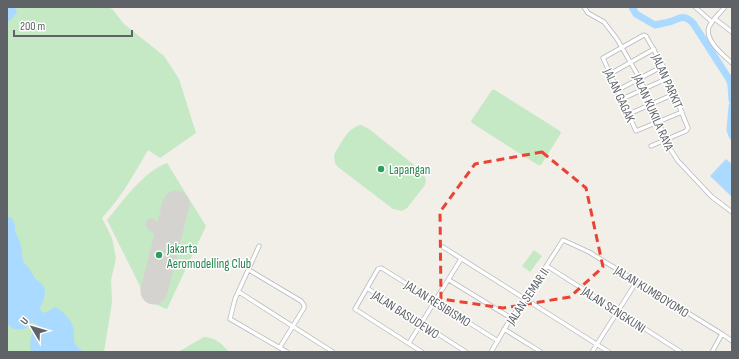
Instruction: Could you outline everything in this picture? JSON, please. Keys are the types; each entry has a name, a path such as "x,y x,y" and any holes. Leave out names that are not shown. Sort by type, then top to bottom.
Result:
{"street":[{"name":"JALAN KUKILA RAYA","path":"584,7 588,13 601,19 613,32 645,88 665,139 678,161 712,197 732,212"},
{"path":"695,7 732,32"},
{"path":"725,7 708,30 712,41 722,54 732,63"},
{"name":"JALAN PARKIT","path":"622,47 644,35 663,66 688,126 688,129 665,139"},
{"name":"JALAN GAGAK","path":"622,47 603,58 637,131 658,122"},
{"path":"610,74 654,50"},
{"path":"618,90 663,66"},
{"path":"622,98 668,78"},
{"path":"629,114 674,94"},
{"path":"658,122 682,112"},
{"path":"650,146 665,139"},
{"name":"JALAN SEMAR II","path":"491,352 511,318 563,240"},
{"name":"JALAN KUMBOYOMO","path":"563,240 590,252 732,341"},
{"path":"259,246 239,292 230,318 287,352"},
{"path":"443,247 609,352"},
{"path":"409,343 461,259"},
{"name":"JALAN SENGKUNI","path":"547,266 681,352"},
{"name":"JALAN RESIBISMO","path":"367,288 378,269 381,268 498,341"},
{"path":"249,270 301,301 304,305 304,308 280,347"},
{"path":"449,280 511,318"},
{"path":"592,352 637,281"},
{"path":"367,288 355,309 422,352"},
{"name":"JALAN BASUDEWO","path":"367,288 466,352"},
{"path":"239,292 333,352"},
{"path":"504,330 541,352"},
{"path":"712,352 722,334"}],"highlighted area":[{"path":"542,152 586,188 603,267 570,297 503,308 441,299 440,212 475,164"}],"green space":[{"path":"7,7 109,7 124,24 164,56 179,79 196,133 160,158 148,150 121,194 102,218 112,238 116,258 111,280 112,302 104,352 7,352"},
{"path":"492,90 495,90 560,131 561,133 541,165 538,165 472,123 471,121"},
{"name":"Lapangan","path":"361,125 369,129 423,172 426,180 425,185 407,208 402,211 393,209 338,167 335,163 334,155 345,137 356,126"},
{"name":"Jakarta Aeromodelling Club","path":"167,163 206,226 167,309 144,300 139,284 107,220 149,173"},
{"path":"534,250 542,256 530,272 522,266"},
{"path":"204,337 212,338 229,352 178,352"}],"water":[{"path":"7,7 15,7 17,12 12,19 7,22"},
{"path":"726,159 732,164 732,197 710,176"},
{"path":"7,216 13,219 15,231 21,245 23,262 45,289 45,295 40,310 44,313 56,307 63,313 72,324 75,344 84,352 31,352 31,336 38,325 32,322 27,327 20,330 13,328 7,323"}],"waterway":[{"path":"632,7 636,14 655,25 683,17 693,23 729,79 732,100"},
{"path":"732,106 730,130 732,136"}],"taxiway":[{"path":"151,224 168,238"}],"runway":[{"path":"154,291 176,204"}],"place":[{"name":"Lapangan","path":"381,169"},
{"name":"Jakarta Aeromodelling Club","path":"159,255"}]}
